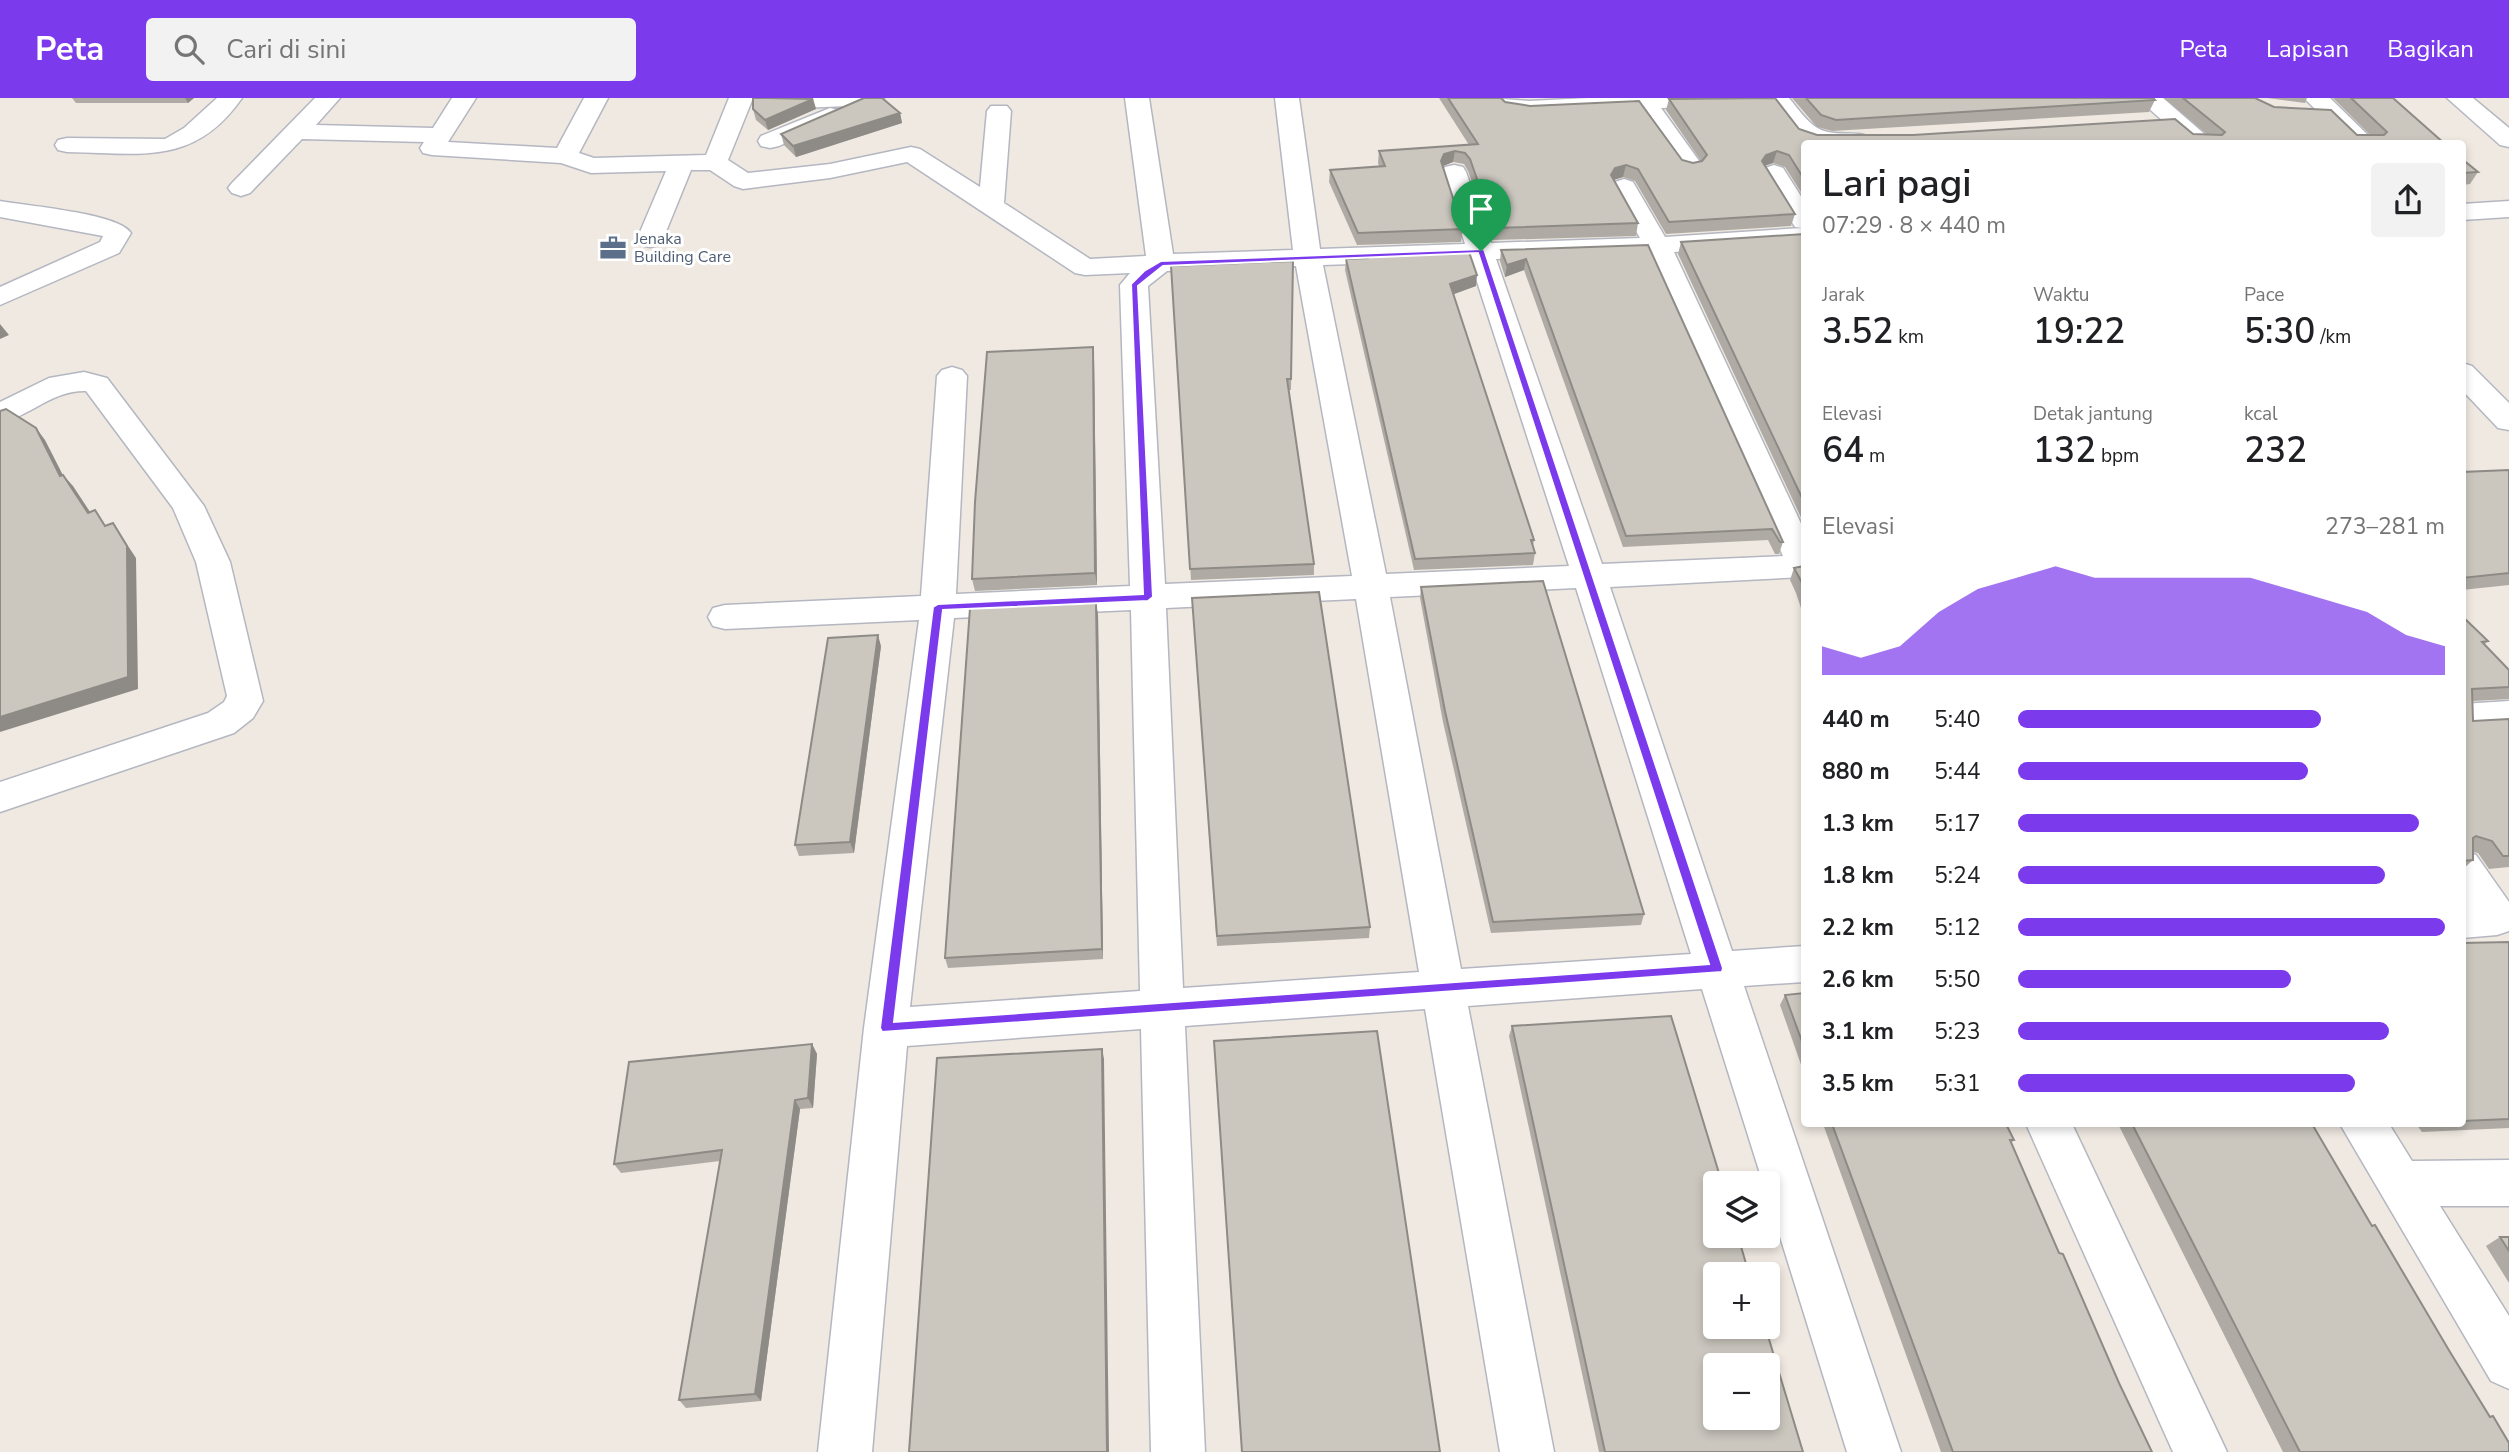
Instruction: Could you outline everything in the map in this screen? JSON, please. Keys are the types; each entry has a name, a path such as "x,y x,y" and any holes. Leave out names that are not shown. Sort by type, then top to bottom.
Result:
{"street":[{"path":"67,145 177,144 188,138 230,98"},
{"path":"241,188 328,98"},
{"path":"464,98 432,148 565,156 591,166 715,162 743,181 830,171 911,155 1085,267 1657,245 1801,236"},
{"path":"565,156 596,98"},
{"path":"715,162 741,98"},
{"path":"780,101 869,98"},
{"path":"770,141 869,98"},
{"path":"1137,98 1161,263"},
{"path":"1287,98 1308,260 1371,586 1527,1452"},
{"path":"1503,98 1512,106 1529,108 1730,98"},
{"path":"1777,98 1807,134 1828,140"},
{"path":"2150,98 2199,140"},
{"path":"2459,98 2509,140"},
{"path":"1644,102 1690,165"},
{"path":"2315,107 2360,140"},
{"path":"991,206 999,111"},
{"path":"2135,122 2175,120"},
{"path":"296,132 440,135"},
{"path":"650,239 681,164"},
{"path":"1454,172 1589,576 1874,1452"},
{"path":"1774,173 1801,216"},
{"path":"1624,187 1657,245 1801,558"},
{"path":"0,209 105,226 118,233 110,247 0,297"},
{"path":"2472,212 2509,209"},
{"path":"2472,212 2509,237"},
{"path":"1161,263 1146,272 1134,285 1148,597 1178,1452"},
{"path":"845,1452 886,1028 938,607 952,376"},
{"path":"2466,376 2509,421"},
{"path":"0,414 60,385 82,382 96,384 188,506 213,562 245,696 244,702 233,717 221,723 0,797"},
{"path":"725,617 1801,565"},
{"path":"2466,718 2509,715"},
{"path":"2466,875 2489,919"},
{"path":"886,1028 1801,964"},
{"path":"2050,1127 2200,1452"},
{"path":"2365,1127 2509,1363"},
{"path":"2401,1184 2509,1183"}],"building":[{"path":"753,98 813,99 765,120 753,109"},
{"path":"864,98 882,98 900,113 793,146 781,134"},
{"path":"1448,98 1501,98 1505,102 1530,106 1639,101 1682,160 1693,163 1702,161 1707,155 1669,99 1775,98 1799,129 1817,135 1913,135 2175,119 2193,134 2222,135 2225,132 2183,98 2255,98 2274,107 2331,110 2357,135 2384,135 2387,132 2351,98 2393,98 2440,140 1801,140 1801,174 1789,155 1777,151 1766,155 1762,161 1795,214 1669,222 1638,169 1626,165 1615,168 1611,175 1638,223 1494,228 1470,159 1465,153 1455,151 1444,154 1441,161 1463,229 1358,233 1330,170 1385,166 1379,151 1478,144"},
{"path":"1806,98 2155,100 1836,120 1821,115"},
{"path":"2466,162 2478,172 2466,173"},
{"path":"1801,234 1801,496 1681,242"},
{"path":"1648,245 1783,542 1780,542 1772,529 1626,536 1526,259 1507,265 1501,250"},
{"path":"1469,252 1477,275 1450,284 1534,540 1531,540 1535,553 1415,559 1346,259 1368,258 1367,255"},
{"path":"1293,261 1291,379 1287,379 1314,564 1190,569 1171,266"},
{"path":"1093,347 1095,573 972,579 987,352"},
{"path":"6,409 36,428 60,476 63,475 88,513 95,510 105,526 113,523 127,546 128,677 0,717 0,411"},
{"path":"2509,470 2509,573 2466,578 2466,472"},
{"path":"1801,567 1801,581 1794,568"},
{"path":"1543,581 1644,914 1493,922 1445,711 1421,587"},
{"path":"1319,592 1370,927 1217,936 1192,598"},
{"path":"1096,603 1102,949 945,958 970,608"},
{"path":"2466,620 2488,641 2482,642 2509,670 2509,687 2472,689 2473,721 2509,719 2509,856 2503,856 2492,841 2476,836 2473,838 2473,860 2466,861"},
{"path":"878,635 850,842 795,845 828,638"},
{"path":"2509,942 2509,1119 2466,1121 2466,943"},
{"path":"1801,993 1801,1039 1785,995"},
{"path":"1671,1016 1718,1171 1703,1171 1703,1248 1741,1248 1746,1262 1703,1262 1703,1339 1769,1339 1773,1353 1703,1353 1703,1430 1780,1430 1780,1376 1803,1452 1605,1452 1512,1026"},
{"path":"1377,1031 1440,1452 1242,1452 1214,1041"},
{"path":"812,1044 808,1098 795,1100 755,1394 679,1400 722,1150 614,1164 629,1062"},
{"path":"1102,1049 1107,1452 909,1452 937,1058"},
{"path":"1833,1127 2008,1127 2014,1140 2010,1140 2059,1253 2063,1254 2152,1452 1953,1452"},
{"path":"2134,1127 2314,1127 2490,1417 2493,1416 2509,1443 2509,1452 2300,1452"},
{"path":"2500,1237 2509,1237 2509,1251"}],"place":[{"name":"Jenaka Building Care","path":"613,248"}],"route":[{"path":"1481,251 1717,968 886,1028 938,607 1148,597 1134,285 1146,272 1161,263 1308,260 1481,251"}]}
